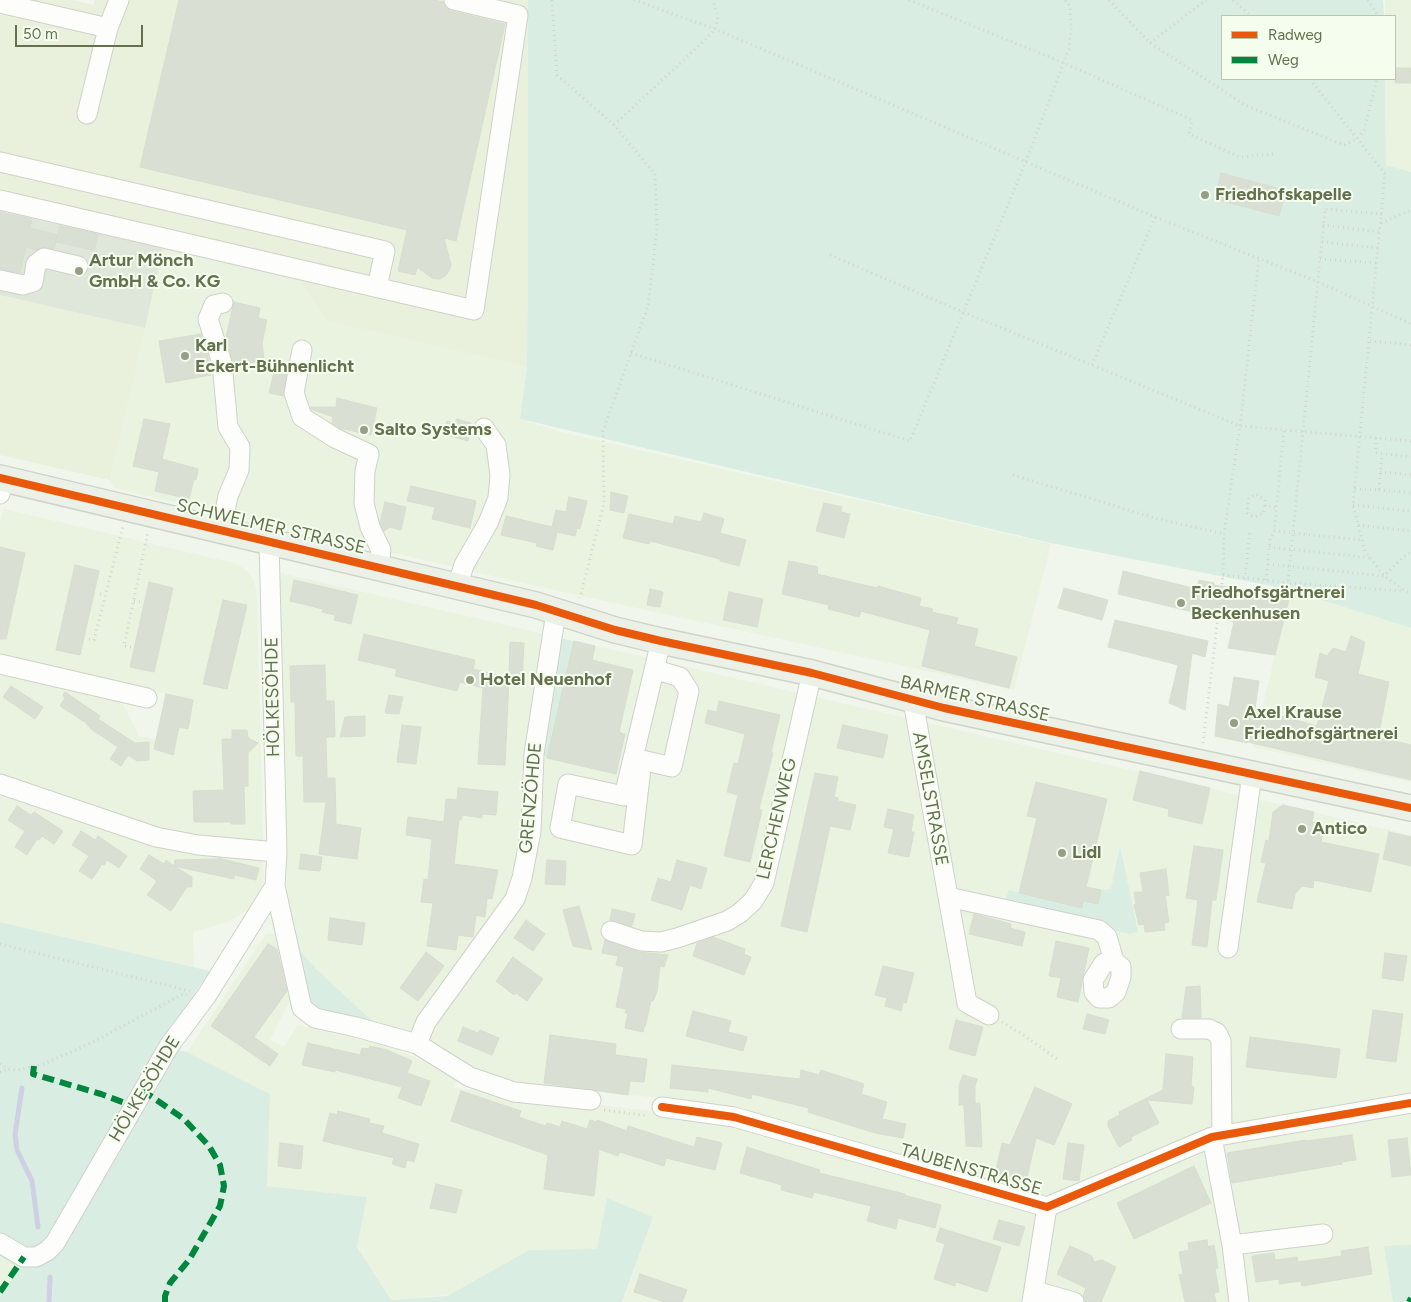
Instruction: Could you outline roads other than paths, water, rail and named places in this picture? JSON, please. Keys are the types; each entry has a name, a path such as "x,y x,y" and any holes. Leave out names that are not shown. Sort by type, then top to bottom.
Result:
{"main road":[{"name":"SCHWELMER STRASSE","path":"1,484 127,508 555,612"},
{"name":"BARMER STRASSE","path":"555,612 661,642 812,673 912,701 1411,808"}],"street":[{"path":"87,114 108,28 119,0"},
{"path":"0,200 474,310 518,15 454,0"},
{"path":"0,3 108,28"},
{"path":"0,162 385,251 377,287"},
{"path":"0,280 22,285 33,282 36,264 44,258 78,266"},
{"path":"222,531 228,496 239,470 240,447 228,427 222,363 208,319 214,305 223,303"},
{"path":"302,350 294,393 302,417 335,438 369,454 365,470 364,503 370,527 381,550 379,568"},
{"path":"457,587 464,565 488,524 498,498 500,475 496,445 484,428"},
{"name":"HÖLKESÖHDE","path":"269,542 277,852 275,886 302,1008 315,1018 417,1044 470,1077 514,1092 591,1100"},
{"name":"GRENZÖHDE","path":"417,1044 426,1022 515,899 522,878 531,831 534,754 555,612"},
{"path":"638,758 624,796 568,784 560,828 632,845 638,758 661,642"},
{"path":"0,664 147,698"},
{"path":"638,758 672,767 689,691 680,677 662,672 655,667"},
{"name":"LERCHENWEG","path":"611,931 641,941 661,942 726,921 740,913 753,902 764,883 812,673"},
{"name":"AMSELSTRASSE","path":"912,701 967,1003 989,1015"},
{"path":"1228,948 1252,774"},
{"path":"0,784 156,837 198,845 277,852"},
{"name":"HÖLKESÖHDE","path":"0,1243 24,1257 36,1257 47,1251 55,1243 169,1046 207,995 275,886"},
{"path":"948,897 1099,930 1107,937 1114,961"},
{"path":"1181,1029 1209,1029 1217,1033 1221,1041 1217,1136 1239,1302"},
{"name":"TAUBENSTRASSE","path":"662,1107 734,1117 1047,1207 1217,1136 1411,1103"},
{"path":"1047,1207 1033,1297 1074,1302"},
{"path":"1232,1246 1323,1234"}],"waterway":[{"path":"22,1088 15,1134 17,1150 32,1181 38,1227"},
{"path":"49,1302 50,1277"}],"place":[{"name":"Friedhofskapelle","path":"1205,195"},
{"name":"Artur Mönch GmbH & Co. KG","path":"79,271"},
{"name":"Karl Eckert-Bühnenlicht","path":"185,356"},
{"name":"Salto Systems","path":"364,430"},
{"name":"Friedhofsgärtnerei Beckenhusen","path":"1181,603"},
{"name":"Hotel Neuenhof","path":"470,680"},
{"name":"Axel Krause Friedhofsgärtnerei","path":"1234,723"},
{"name":"Antico","path":"1302,829"},
{"name":"Lidl","path":"1062,853"}]}
